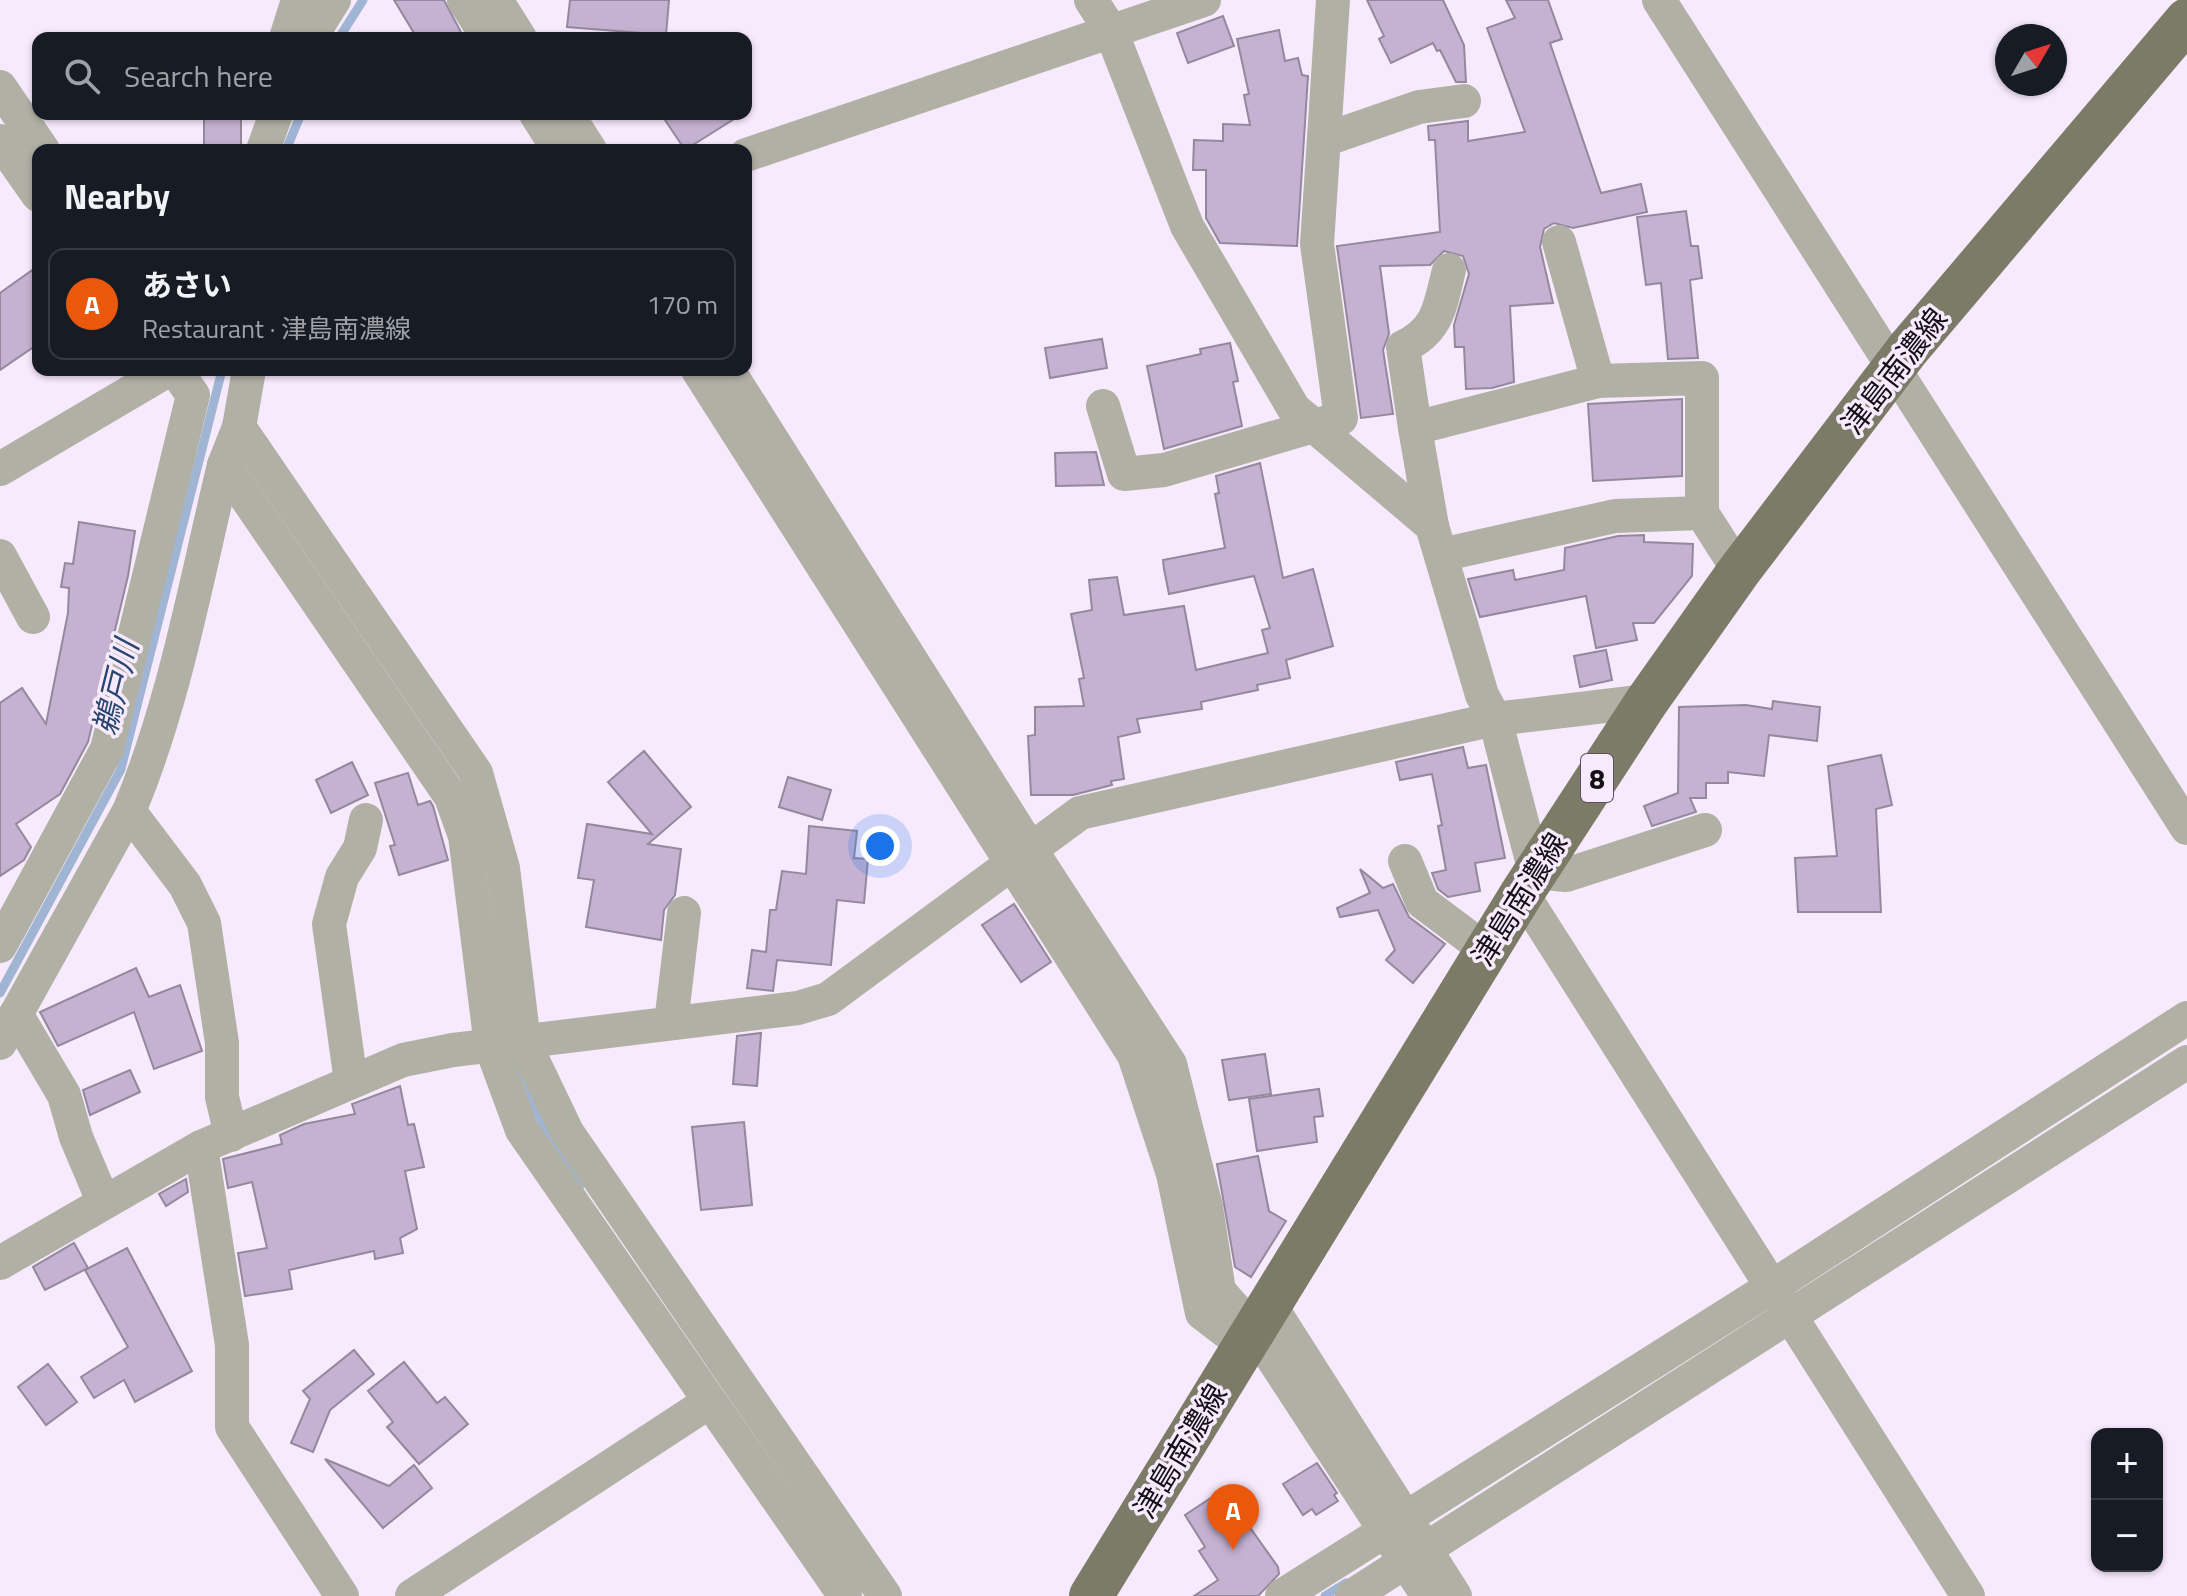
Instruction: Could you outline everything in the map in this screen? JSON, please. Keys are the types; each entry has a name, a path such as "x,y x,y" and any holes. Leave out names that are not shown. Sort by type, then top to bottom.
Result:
{"main road":[{"name":"津島南濃線","path":"1091,1596 1528,882 1647,701 1739,571 1901,359 2187,20"}],"street":[{"path":"288,32 298,0"},
{"path":"314,32 334,0"},
{"path":"464,0 484,32"},
{"path":"496,0 516,32"},
{"path":"1091,0 1111,31 1187,226 1294,409 1436,540 1615,516 1702,513"},
{"path":"752,153 1204,0"},
{"path":"1103,406 1124,474 1164,470 1341,418 1317,244 1333,0"},
{"path":"1659,0 2187,785"},
{"path":"1687,0 2187,828"},
{"path":"0,87 39,144"},
{"path":"1324,140 1419,107 1464,101"},
{"path":"265,144 274,120"},
{"path":"540,120 555,144"},
{"path":"571,120 586,144"},
{"path":"0,141 32,186"},
{"path":"1559,242 1598,381"},
{"path":"1449,270 1437,316 1422,338 1403,347 1436,540 1482,695 1495,719 1528,882 1770,1288 1968,1596"},
{"path":"0,469 158,376"},
{"path":"0,946 107,749 193,395 172,376"},
{"path":"103,1201 76,1137 64,1095 8,1029 129,811 166,703 224,465 239,427 248,376"},
{"path":"702,376 1019,855 1170,1064 1206,1207 1219,1291 1256,1327 1416,1555 1455,1596"},
{"path":"732,376 1019,855"},
{"path":"1415,428 1598,381 1702,378 1702,513 1739,571"},
{"path":"239,427 476,773 503,868 507,1044 885,1596"},
{"path":"224,465 451,797 465,836 522,1130 845,1596"},
{"path":"0,556 33,617"},
{"path":"0,1263 103,1201 216,1141 403,1060 798,1008 828,999 1019,855 1080,813 1495,719 1647,701"},
{"path":"129,811 185,885 204,923 222,1043 222,1097 216,1141 232,1345 232,1427 342,1596"},
{"path":"351,1082 329,924 342,877 360,848 366,820"},
{"path":"1528,882 1566,875 1705,830"},
{"path":"1405,861 1422,902 1486,950"},
{"path":"671,1023 684,913"},
{"path":"1282,1596 1770,1288 2187,1018"},
{"path":"1352,1596 2187,1062"},
{"path":"412,1596 709,1402"},
{"path":"1416,1555 1428,1596"}],"building":[{"path":"394,0 444,0 461,32 413,32"},
{"path":"570,0 669,0 666,32 567,27"},
{"path":"1367,0 1443,0 1464,45 1466,82 1456,82 1440,50 1437,51 1433,43 1391,63 1379,39 1384,36"},
{"path":"1506,0 1548,0 1562,39 1550,43 1601,193 1641,184 1647,212 1573,228 1554,223 1544,229 1540,247 1553,303 1510,306 1514,382 1492,388 1466,389 1464,347 1455,347 1454,325 1469,274 1463,256 1444,251 1430,265 1380,266 1389,334 1383,350 1393,414 1361,418 1337,246 1440,232 1435,140 1429,140 1428,126 1468,121 1468,141 1525,132 1487,28 1515,18"},
{"path":"1223,16 1234,46 1188,63 1177,33"},
{"path":"1279,30 1285,61 1298,58 1302,75 1308,76 1297,246 1220,243 1206,218 1206,170 1193,170 1194,140 1223,141 1223,124 1250,125 1244,95 1249,94 1237,39"},
{"path":"204,120 241,120 241,144 204,144"},
{"path":"665,120 732,120 694,144 681,144"},
{"path":"1686,211 1691,246 1698,246 1702,278 1690,280 1698,358 1668,359 1661,283 1646,285 1637,217"},
{"path":"32,270 32,348 0,370 0,293"},
{"path":"1102,339 1107,368 1050,378 1045,348"},
{"path":"1230,343 1238,381 1233,382 1242,426 1164,449 1147,366 1201,354 1200,349"},
{"path":"1682,399 1682,476 1593,481 1588,404"},
{"path":"1096,452 1104,485 1056,486 1055,453"},
{"path":"1260,463 1283,578 1313,569 1333,646 1286,660 1290,678 1257,685 1258,690 1201,702 1202,709 1137,719 1140,732 1118,737 1124,779 1111,781 1112,785 1073,795 1031,795 1028,736 1035,735 1035,707 1084,706 1079,679 1084,678 1071,614 1092,610 1089,580 1117,577 1124,615 1184,606 1196,670 1268,653 1262,630 1270,628 1254,576 1169,594 1163,560 1225,548 1215,494 1219,493 1216,476"},
{"path":"79,522 135,531 128,576 88,742 60,794 16,824 31,847 24,860 0,876 0,703 22,688 46,724 68,613 69,588 61,587 65,563 73,564"},
{"path":"1644,535 1644,542 1693,544 1692,576 1654,623 1633,623 1637,640 1596,648 1586,596 1480,617 1468,579 1513,570 1515,580 1564,570 1565,548 1618,536"},
{"path":"1606,650 1612,680 1580,687 1574,656"},
{"path":"1773,701 1820,707 1817,741 1769,735 1764,776 1728,772 1728,783 1706,783 1706,798 1690,798 1696,812 1652,826 1644,806 1678,793 1679,707 1746,705 1772,709"},
{"path":"1463,747 1468,768 1486,765 1505,858 1475,863 1480,891 1448,897 1438,889 1432,873 1446,870 1438,826 1442,825 1432,774 1400,780 1396,762"},
{"path":"644,751 691,807 648,844 681,849 675,895 664,910 661,940 586,927 594,880 578,878 587,824 652,834 608,782"},
{"path":"1881,755 1892,805 1876,809 1881,912 1798,912 1795,858 1837,856 1828,766"},
{"path":"352,762 368,795 331,813 316,780"},
{"path":"408,773 418,805 430,801 433,806 448,860 399,875 390,846 395,845 375,783"},
{"path":"788,777 831,790 822,820 779,807"},
{"path":"809,826 857,831 854,858 868,859 864,903 837,900 831,965 777,960 773,991 747,988 752,950 766,952 770,910 776,910 782,871 806,874"},
{"path":"1360,869 1383,888 1393,884 1409,917 1445,944 1413,983 1386,960 1395,950 1378,910 1340,917 1337,908 1370,893"},
{"path":"1014,904 1051,962 1021,982 982,925"},
{"path":"136,968 149,997 180,985 202,1051 154,1069 134,1012 58,1046 40,1012"},
{"path":"761,1033 757,1086 733,1084 737,1036"},
{"path":"1265,1054 1271,1094 1229,1100 1222,1060"},
{"path":"130,1070 140,1092 90,1115 83,1090"},
{"path":"400,1086 408,1125 414,1124 424,1167 405,1171 417,1229 400,1238 403,1253 375,1259 374,1251 289,1270 292,1289 245,1296 238,1253 267,1248 252,1182 228,1188 223,1159 282,1144 280,1135 304,1124 355,1114 352,1104"},
{"path":"1319,1089 1323,1116 1314,1117 1317,1142 1257,1151 1249,1099"},
{"path":"744,1122 752,1205 701,1210 692,1127"},
{"path":"1258,1156 1269,1211 1286,1221 1251,1277 1235,1267 1217,1164"},
{"path":"186,1179 188,1192 166,1206 159,1194"},
{"path":"74,1243 88,1268 45,1290 33,1267"},
{"path":"127,1248 192,1371 135,1402 124,1380 94,1398 81,1377 128,1347 85,1270"},
{"path":"354,1350 374,1374 330,1410 313,1452 291,1443 310,1399 303,1391"},
{"path":"404,1362 437,1403 445,1397 468,1424 419,1464 387,1427 393,1422 368,1391"},
{"path":"48,1364 77,1402 46,1425 18,1387"},
{"path":"325,1459 389,1486 414,1465 432,1488 383,1528"},
{"path":"1317,1463 1337,1493 1334,1495 1338,1501 1316,1515 1312,1509 1303,1515 1283,1484"},
{"path":"1214,1496 1224,1511 1234,1505 1278,1567 1279,1574 1258,1596 1194,1596 1218,1580 1199,1551 1205,1547 1185,1515"}],"waterway":[{"name":"鵜戸川","path":"343,32 363,0"},
{"name":"鵜戸川","path":"288,144 298,120"},
{"name":"鵜戸川","path":"0,993 121,769 220,376"},
{"path":"516,1069 547,1131 580,1186"},
{"path":"1325,1596 1346,1583"}],"place":[{"name":"あさい","path":"1233,1550"}]}
